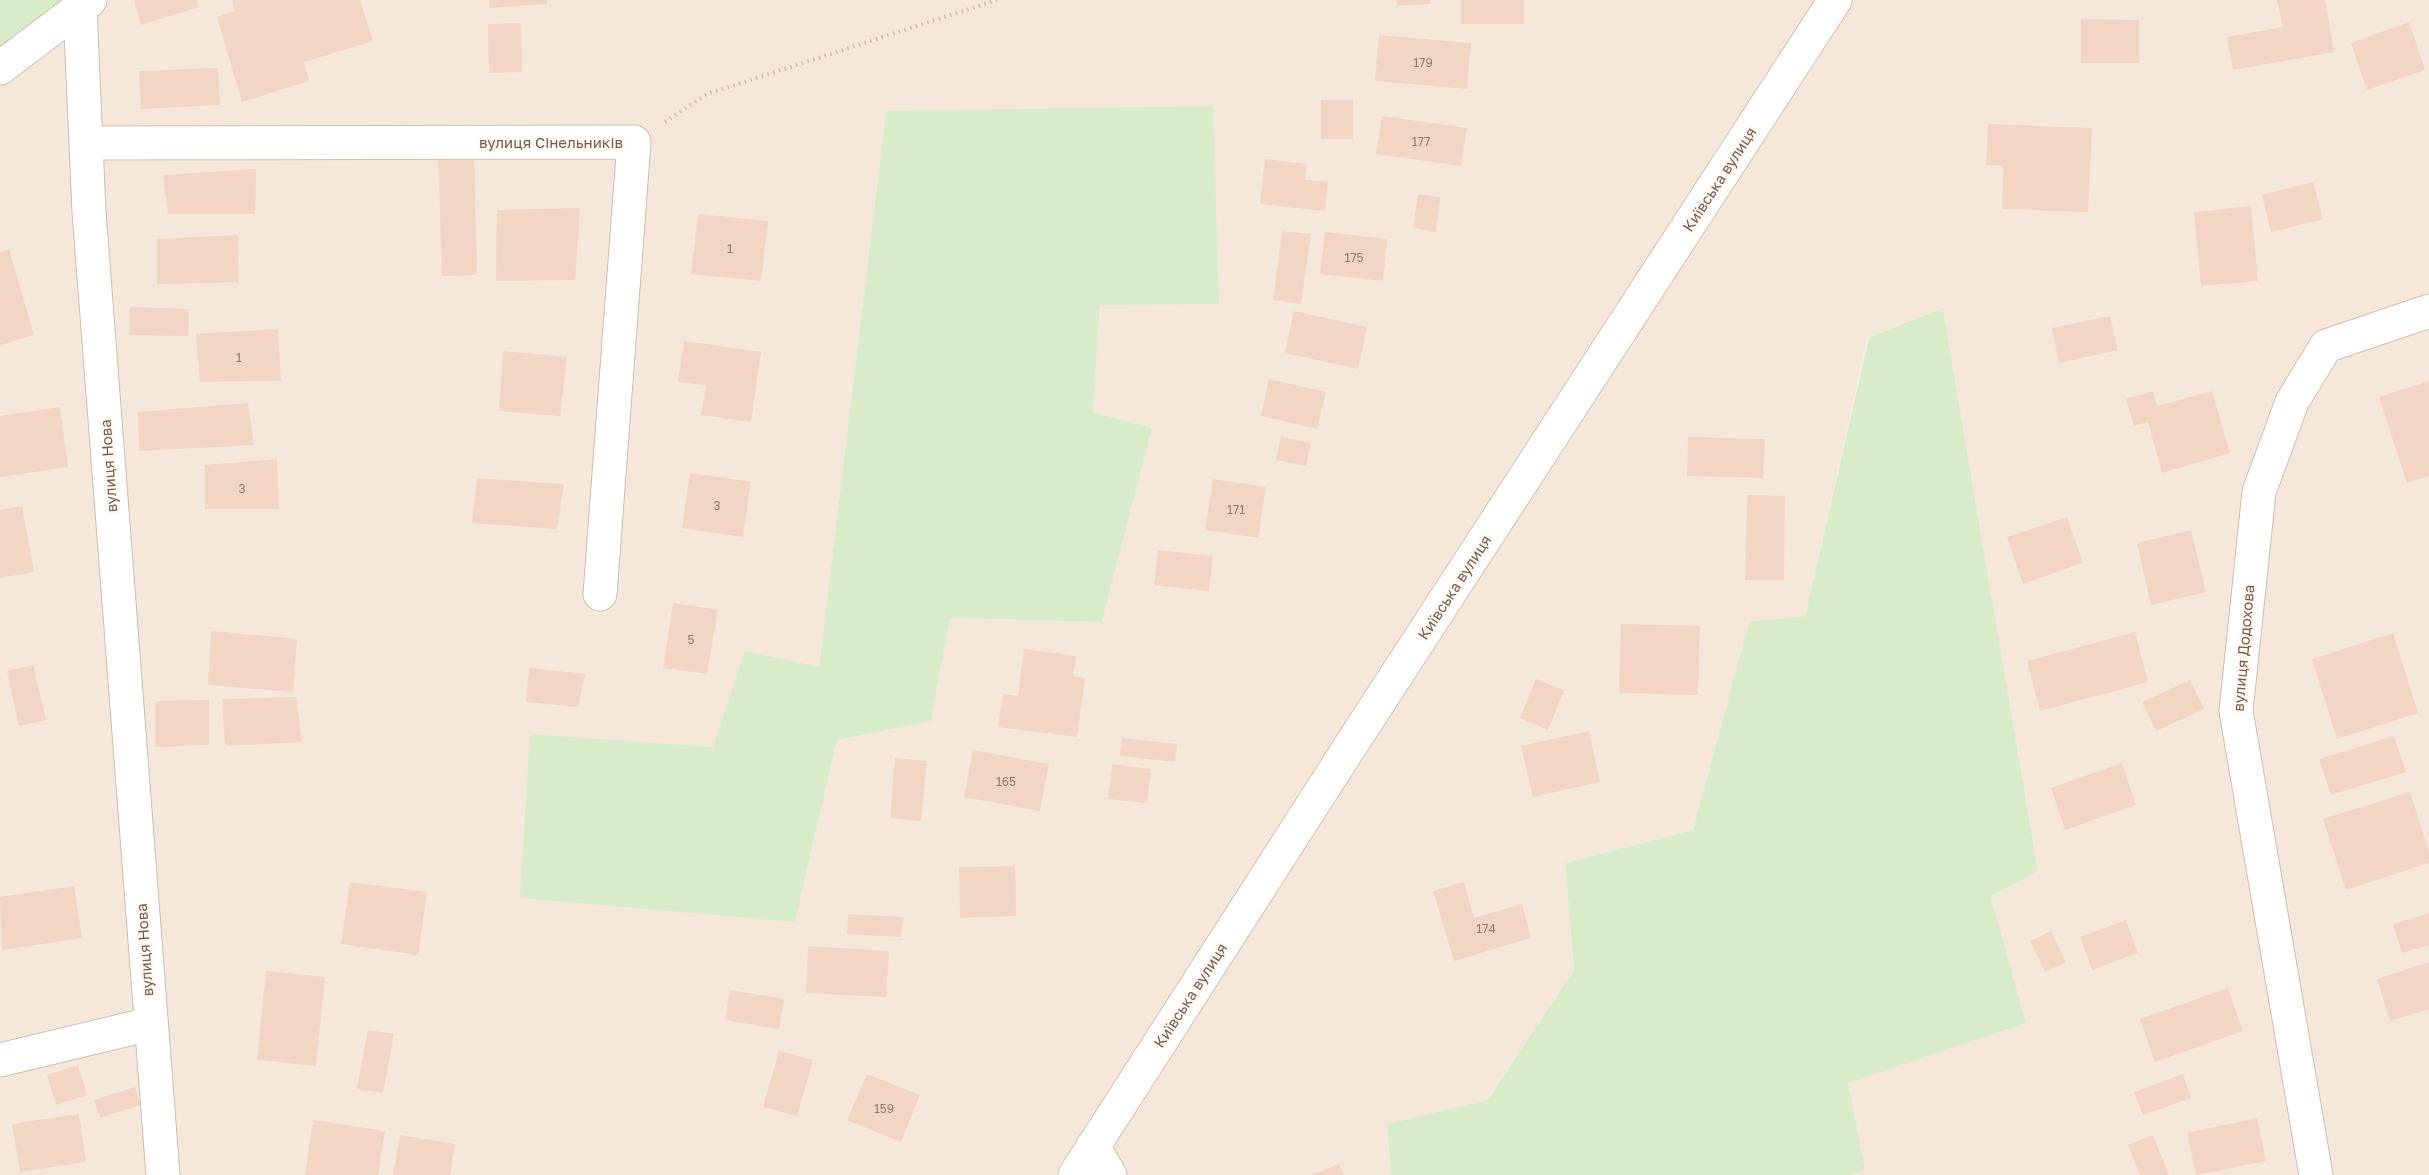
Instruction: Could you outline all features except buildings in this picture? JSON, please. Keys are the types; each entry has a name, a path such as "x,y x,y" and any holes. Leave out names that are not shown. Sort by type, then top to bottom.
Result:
{"street":[{"name":"Київська вулиця","path":"1076,1175 1348,748 1835,0"},
{"name":"вулиця Нова","path":"0,68 85,4"},
{"name":"вулиця Нова","path":"85,4 89,212 163,1175"},
{"name":"вулиця Сінельників","path":"88,143 634,142 600,594"},
{"name":"вулиця Додохова","path":"2316,1175 2236,711 2259,492 2292,402 2326,346 2429,311"},
{"path":"0,1060 150,1024"},
{"path":"1093,1146 1110,1175"}],"path":[{"path":"634,142 707,94 997,0"}],"shaded area":[{"path":"80,0 2429,0 2429,1175 1850,1175 1865,1169 1847,1083 2026,1023 1991,895 2038,870 1943,308 1868,337 1805,616 1749,623 1693,830 1565,863 1574,970 1488,1101 1387,1124 1391,1175 0,1175 0,64","holes":["886,111 1100,304 1093,412 1152,428 1102,622 950,618 931,721 837,740 795,922 530,735 713,747 819,668"]}],"green space":[{"path":"0,0 62,0 0,64"},
{"path":"1213,106 1219,304 1100,305 1093,412 1152,428 1102,622 950,618 931,721 837,740 795,922 520,898 530,734 713,747 745,651 819,667 886,111"},
{"path":"1943,308 2038,871 1991,896 2026,1023 1848,1083 1865,1169 1850,1175 1391,1175 1387,1124 1488,1100 1574,970 1565,863 1693,830 1749,622 1805,616 1869,337"}]}
